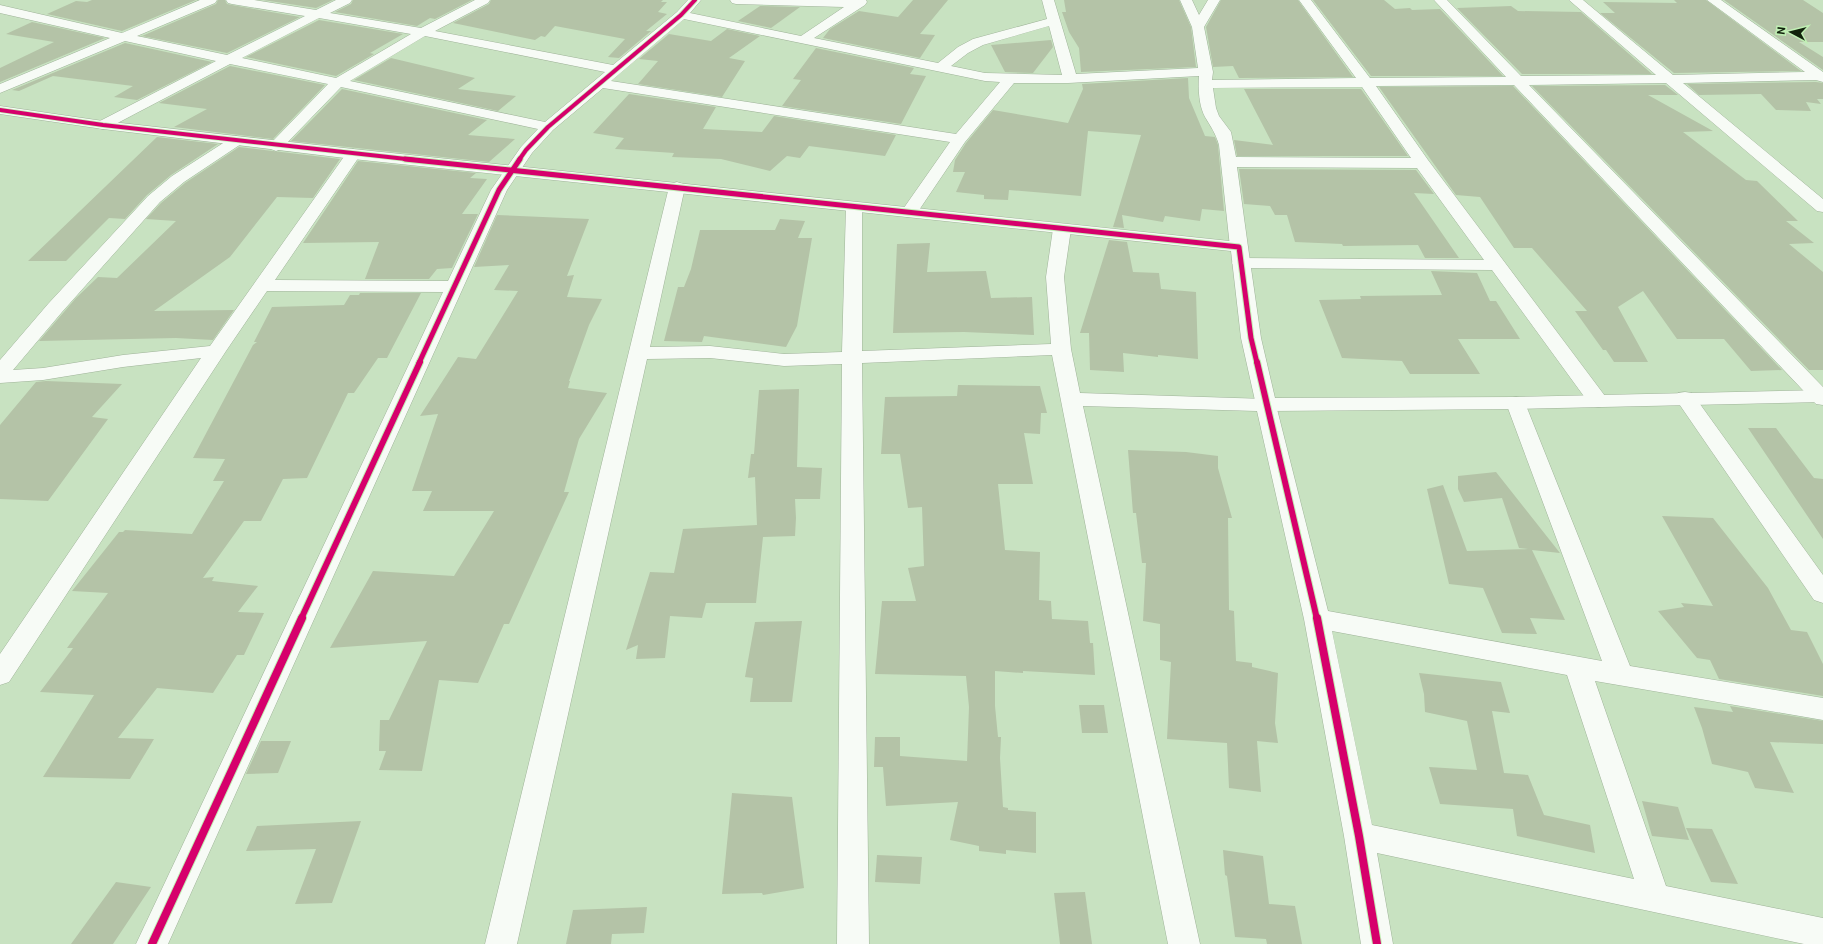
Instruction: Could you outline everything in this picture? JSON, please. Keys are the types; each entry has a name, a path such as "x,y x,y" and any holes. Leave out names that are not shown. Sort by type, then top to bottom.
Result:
{"street":[{"path":"0,89 211,0"},
{"path":"232,0 423,32 615,70"},
{"path":"103,125 346,0"},
{"path":"276,146 337,83 423,32 484,0"},
{"path":"152,944 498,190 511,169 548,127 681,15 695,0"},
{"path":"736,0 860,2"},
{"path":"1048,0 1070,78"},
{"path":"1186,0 1198,27 1212,116 1226,138 1251,338 1317,619 1359,836 1377,944"},
{"path":"1198,27 1214,0"},
{"path":"1305,0 1366,82 1422,163 1598,401"},
{"path":"1440,0 1516,81 1822,397"},
{"path":"1575,0 1823,207"},
{"path":"1713,0 1822,77"},
{"path":"803,40 860,2"},
{"path":"0,8 227,60 548,127"},
{"path":"681,15 985,77 1010,79 1205,78 1366,82 1822,77"},
{"path":"940,68 971,45 1054,21"},
{"path":"909,212 960,139 1010,79"},
{"path":"599,83 960,139"},
{"path":"0,110 103,125 276,146 511,169 1062,229 1240,255 1497,265"},
{"path":"0,373 55,308 154,199 178,179 236,141"},
{"path":"0,675 216,351 353,154"},
{"path":"1228,162 1422,163"},
{"path":"501,944 677,187"},
{"path":"853,944 852,358 854,207"},
{"path":"1062,229 1055,277 1061,348 1184,944"},
{"path":"261,285 454,287"},
{"path":"639,352 710,352 784,360 1061,348"},
{"path":"0,377 67,371 122,361 216,351"},
{"path":"1072,399 1266,405 1516,403 1685,398 1822,397"},
{"path":"1685,398 1823,594"},
{"path":"1516,403 1620,675"},
{"path":"1317,619 1620,675 1823,709"},
{"path":"1577,667 1655,897"},
{"path":"1359,836 1823,933"}],"building":[{"path":"92,0 196,0 122,31 47,14 76,1 87,2"},
{"path":"218,0 225,0 227,4 300,17 227,53 142,36 216,4"},
{"path":"263,0 333,0 316,8"},
{"path":"353,0 472,0 435,19 430,18 417,26 335,12 351,4"},
{"path":"491,0 663,0 661,2 667,2 658,12 667,14 646,31 651,31 619,58 608,57 625,39 555,26 545,37 541,36 535,40 453,23 489,4"},
{"path":"913,0 948,0 920,34 935,35 920,58 823,38 830,29 859,11 898,17"},
{"path":"1064,0 1179,0 1191,27 1196,67 1081,72 1079,48 1069,32 1062,12 1066,12"},
{"path":"1221,0 1298,0 1353,77 1239,78 1233,66 1213,67 1206,27"},
{"path":"1313,0 1384,0 1395,9 1440,9 1503,76 1371,76"},
{"path":"1674,0 1706,0 1801,71 1674,73 1600,13 1615,13 1603,2 1677,3"},
{"path":"1724,0 1803,0 1823,13 1823,42 1799,42 1823,57 1823,70"},
{"path":"760,6 800,7 771,28 738,21"},
{"path":"1511,6 1518,11 1581,12 1652,74 1522,74 1457,8"},
{"path":"319,20 403,34 370,53 374,54 336,76 246,57"},
{"path":"32,22 105,38 0,82 0,68 54,42 6,34"},
{"path":"727,29 760,36 729,58 745,61 722,97 638,84 658,61 639,59 669,34 711,41"},
{"path":"1051,40 1053,47 1033,73 1005,72 991,45"},
{"path":"125,43 212,62 137,100 114,97 133,86 53,76 19,91 12,90"},
{"path":"816,48 914,68 910,74 926,76 901,124 782,106 801,80 793,79"},
{"path":"391,58 475,78 458,89 516,96 498,111 354,80"},
{"path":"230,66 325,85 273,139 174,127 207,109 159,103"},
{"path":"1188,78 1189,98 1205,136 1215,137 1218,145 1224,211 1202,209 1200,221 1165,216 1163,222 1122,215 1124,228 1113,227 1141,135 1088,131 1081,196 1009,190 1008,200 984,199 984,195 956,192 965,172 953,172 955,160 966,143 993,110 1068,123 1083,89 1082,84"},
{"path":"1823,83 1823,99 1817,99 1821,104 1806,102 1811,111 1776,110 1761,94 1699,95 1687,84"},
{"path":"1665,85 1678,95 1648,95 1713,131 1683,132 1746,180 1757,181 1798,221 1786,221 1814,243 1789,244 1823,272 1823,370 1809,370 1532,86"},
{"path":"1513,86 1782,370 1751,371 1724,339 1677,339 1643,291 1618,307 1648,362 1614,362 1606,350 1603,350 1575,311 1587,311 1532,248 1514,248 1480,197 1456,195 1379,87"},
{"path":"342,89 487,120 468,135 515,139 489,162 291,141"},
{"path":"1244,89 1361,89 1408,156 1237,156 1234,140 1273,145"},
{"path":"629,94 716,107 703,129 762,132 774,116 896,135 885,156 809,146 800,158 787,156 770,171 721,159 672,157 674,153 615,149 624,138 593,133"},
{"path":"157,137 218,144 171,175 147,195 125,219 109,218 66,261 28,261"},
{"path":"239,147 340,159 313,198 277,197 230,257 154,311 234,310 213,340 176,338 39,341 76,298 98,277 117,278 176,221 146,219 161,203 185,183"},
{"path":"358,161 476,173 470,178 487,179 462,214 478,214 452,268 437,269 429,279 365,279 379,242 303,243"},
{"path":"1239,169 1416,170 1434,194 1414,193 1459,258 1425,258 1418,245 1343,246 1342,244 1295,242 1287,215 1275,215 1270,206 1244,204"},
{"path":"497,215 589,219 567,276 574,275 567,297 602,299 589,325 569,381 568,388 607,393 579,439 564,492 569,492 509,624 504,624 478,683 439,680 422,771 379,770 386,751 379,751 380,720 389,720 427,641 330,648 373,571 454,576 494,511 423,511 432,491 412,491 438,414 420,416 458,357 476,359 518,291 494,290 509,265 474,267"},
{"path":"780,219 805,221 798,238 812,238 797,326 786,347 704,336 702,342 664,341 678,287 684,287 691,269 700,230 775,230"},
{"path":"1109,240 1127,242 1133,272 1159,273 1161,289 1196,292 1198,359 1123,353 1124,372 1090,370 1089,333 1080,333"},
{"path":"930,243 927,272 986,271 991,298 1032,297 1034,335 964,332 893,333 897,244"},
{"path":"1431,271 1477,273 1490,301 1496,301 1520,339 1458,339 1480,374 1410,374 1402,361 1342,358 1319,300 1361,299 1360,296 1442,295"},
{"path":"360,293 421,293 387,358 378,358 354,393 348,393 307,478 283,479 261,521 244,521 203,578 214,577 212,581 258,586 238,612 264,613 244,655 237,655 213,693 157,688 118,738 154,739 130,779 43,777 94,695 40,692 73,648 67,648 108,593 72,591 119,532 123,532 125,530 192,534 224,481 213,481 225,459 193,458 253,345 257,342 254,342 272,307 344,305 350,295 359,295"},
{"path":"46,381 122,384 92,417 108,419 48,501 0,499 0,425 36,382"},
{"path":"958,385 1040,386 1047,413 1041,413 1040,434 1024,433 1033,484 998,484 1005,550 1040,552 1039,600 1051,601 1052,619 1088,621 1090,643 1093,643 1095,675 995,671 995,706 998,737 1001,737 1000,758 1003,807 1008,808 1008,810 1036,812 1036,853 1006,850 1006,854 979,851 979,846 950,840 958,802 886,806 883,767 874,767 875,737 900,737 900,756 967,761 969,707 966,676 875,674 882,601 916,601 908,568 924,566 922,507 908,508 900,454 881,454 885,397 957,396"},
{"path":"799,389 797,467 822,468 820,499 795,499 795,536 763,537 756,603 706,603 702,618 670,616 665,658 636,659 638,645 626,650 650,572 674,573 683,529 757,525 755,477 748,478 751,454 754,454 759,390"},
{"path":"1748,428 1776,428 1814,478 1823,479 1823,539"},
{"path":"1128,450 1186,452 1218,456 1218,468 1232,518 1228,518 1229,610 1234,611 1236,661 1252,663 1252,667 1278,673 1275,723 1278,743 1257,741 1261,792 1229,788 1227,743 1167,739 1171,662 1160,660 1160,624 1143,621 1146,563 1142,563 1136,513 1133,513"},
{"path":"1496,472 1560,553 1532,550 1565,620 1530,618 1537,634 1502,633 1483,588 1449,584 1427,489 1443,485 1467,551 1528,549 1519,548 1502,498 1464,502 1458,489 1458,476"},
{"path":"1662,516 1713,518 1768,588 1791,630 1807,632 1823,664 1823,696 1719,679 1710,660 1697,658 1658,611 1684,607 1681,603 1713,606"},
{"path":"802,621 792,702 750,702 753,678 745,677 755,622"},
{"path":"1419,673 1501,682 1510,713 1492,711 1504,773 1528,775 1544,815 1590,825 1595,853 1517,836 1513,809 1440,804 1429,767 1477,770 1467,721 1425,712 1424,694"},
{"path":"1079,705 1104,705 1108,733 1082,733"},
{"path":"1730,706 1823,721 1823,744 1770,742 1794,793 1755,788 1748,772 1712,764 1702,728 1694,707 1733,712"},
{"path":"261,741 291,741 278,773 246,774"},
{"path":"732,793 792,797 804,888 763,895 762,893 722,894"},
{"path":"1642,801 1678,807 1689,840 1652,836"},
{"path":"361,821 332,903 295,904 316,849 246,851 257,826"},
{"path":"1686,828 1712,829 1738,884 1711,882"},
{"path":"1223,850 1263,856 1269,904 1295,906 1302,944 1267,944 1266,939 1235,937 1227,876 1225,875"},
{"path":"877,855 922,857 920,884 875,882"},
{"path":"116,882 151,887 113,944 71,944"},
{"path":"1085,892 1092,944 1060,944 1054,893"},
{"path":"647,907 644,933 612,934 611,944 566,944 573,910"}],"cycle path":[{"path":"152,944 499,190 526,150 548,127 681,15 695,0"},
{"path":"0,110 103,125 353,154 1239,247 1251,338 1317,619 1359,836 1377,944"}]}
